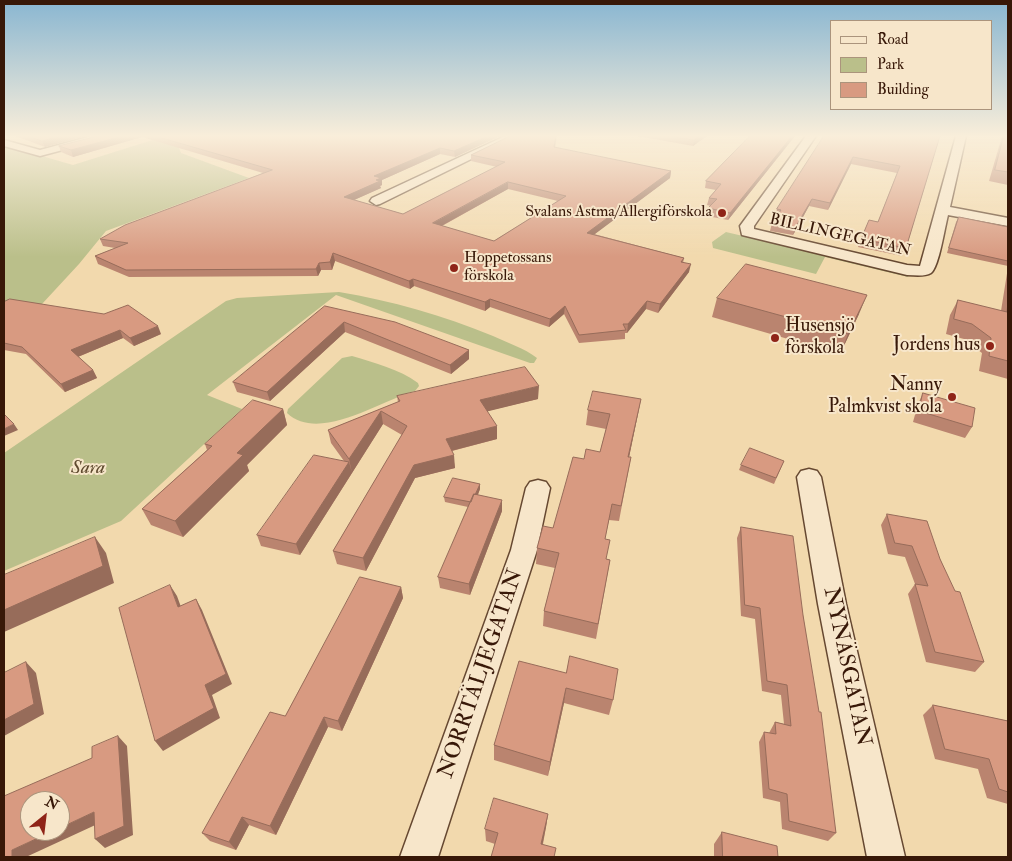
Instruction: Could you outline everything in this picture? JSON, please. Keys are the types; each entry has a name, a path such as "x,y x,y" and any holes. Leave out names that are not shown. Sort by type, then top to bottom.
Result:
{"street":[{"path":"376,201 428,176"},
{"name":"BILLINGEGATAN","path":"783,176 747,226 747,232 898,268 923,271 928,268 944,210"},
{"path":"952,176 944,210 1008,222"},
{"name":"NYNÄSGATAN","path":"809,476 832,604 886,857"},
{"name":"NORRTÄLJEGATAN","path":"419,857 524,550 538,488"}],"green space":[{"path":"4,176 244,176 249,178 106,231 42,304 4,304"},
{"path":"726,232 909,275 908,277 825,257 816,274 713,248 712,242"},
{"name":"Sara","path":"339,292 398,304 436,315 493,336 527,351 537,358 534,363 530,363 336,295 207,395 242,409 121,521 4,571 4,453 226,301 237,298"},
{"path":"352,356 395,370 411,378 419,386 415,391 350,417 332,422 316,424 300,421 287,413 288,409 342,358"}],"building":[{"path":"255,176 375,176 381,178 376,180 380,181 344,197 403,214 477,176 664,176 587,233 684,258 681,262 691,264 660,304 647,301 628,324 623,324 626,330 579,335 565,306 550,319 490,299 485,302 413,279 409,281 333,253 330,262 319,263 316,269 126,270 95,256 128,243 100,239 125,225","holes":["508,182 566,196 494,241 433,223"]},
{"path":"711,176 760,176 730,213 708,208 717,199 709,198 721,184 706,181"},
{"path":"798,176 843,176 830,203 812,199 795,228 772,223 781,210 777,209"},
{"path":"896,176 928,176 906,248 861,239 869,220 878,222"},
{"path":"959,217 1008,227 1008,261 949,248"},
{"path":"746,264 867,295 848,334 717,298"},
{"path":"10,299 104,314 128,305 158,326 130,338 120,330 71,350 93,370 61,384 22,347 4,343 4,302"},
{"path":"958,300 1007,312 1008,302 1008,361 989,356 991,338 972,324 954,319"},
{"path":"325,306 395,322 469,350 450,365 344,322 267,392 233,382"},
{"path":"525,367 539,386 480,400 497,426 446,439 454,455 414,465 363,558 333,551 407,426 381,411 349,459 328,430 400,401 397,396"},
{"path":"593,391 641,399 628,457 631,457 621,506 612,504 605,539 610,540 606,559 610,560 598,624 544,611 559,553 537,548 543,526 553,528 573,457 584,459 586,449 600,452 610,414 588,410"},
{"path":"923,393 975,408 972,427 919,411"},
{"path":"253,400 283,409 237,453 243,455 175,521 142,509 212,446 205,444"},
{"path":"4,414 14,424 4,429"},
{"path":"750,448 784,461 776,478 741,465"},
{"path":"314,455 349,462 296,544 257,535"},
{"path":"453,478 480,484 471,502 444,497"},
{"path":"474,494 502,500 469,584 438,577"},
{"path":"887,514 927,521 940,559 955,591 960,592 984,662 935,652 915,584 928,586 912,546 895,543"},
{"path":"741,527 793,536 803,615 819,712 821,712 836,833 789,821 787,794 769,789 764,732 776,734 775,722 791,726 787,685 767,681 760,608 745,605"},
{"path":"95,537 103,566 4,610 4,575"},
{"path":"360,577 401,587 338,721 324,717 270,826 242,817 229,842 202,833 270,712 285,716"},
{"path":"170,585 178,607 196,599 226,674 205,685 214,708 155,741 119,608"},
{"path":"570,656 618,669 613,700 566,688 550,762 494,745 519,661 566,673"},
{"path":"26,662 34,704 4,720 4,673"},
{"path":"933,705 1008,721 1008,792 999,789 989,759 945,749"},
{"path":"118,736 124,826 95,839 94,812 70,823 70,791 20,791 20,841 31,841 12,850 12,857 4,857 4,796 92,758 92,747"},
{"path":"494,798 548,814 541,844 556,848 554,857 491,857 498,833 485,829"},
{"path":"722,832 777,846 778,857 723,857"}],"place":[{"name":"Svalans Astma/Allergiförskola","path":"722,213"},
{"name":"Hoppetossans förskola","path":"454,268"},
{"name":"Husensjö förskola","path":"775,338"},
{"name":"Jordens hus","path":"990,346"},
{"name":"Nanny Palmkvist skola","path":"952,397"}]}
